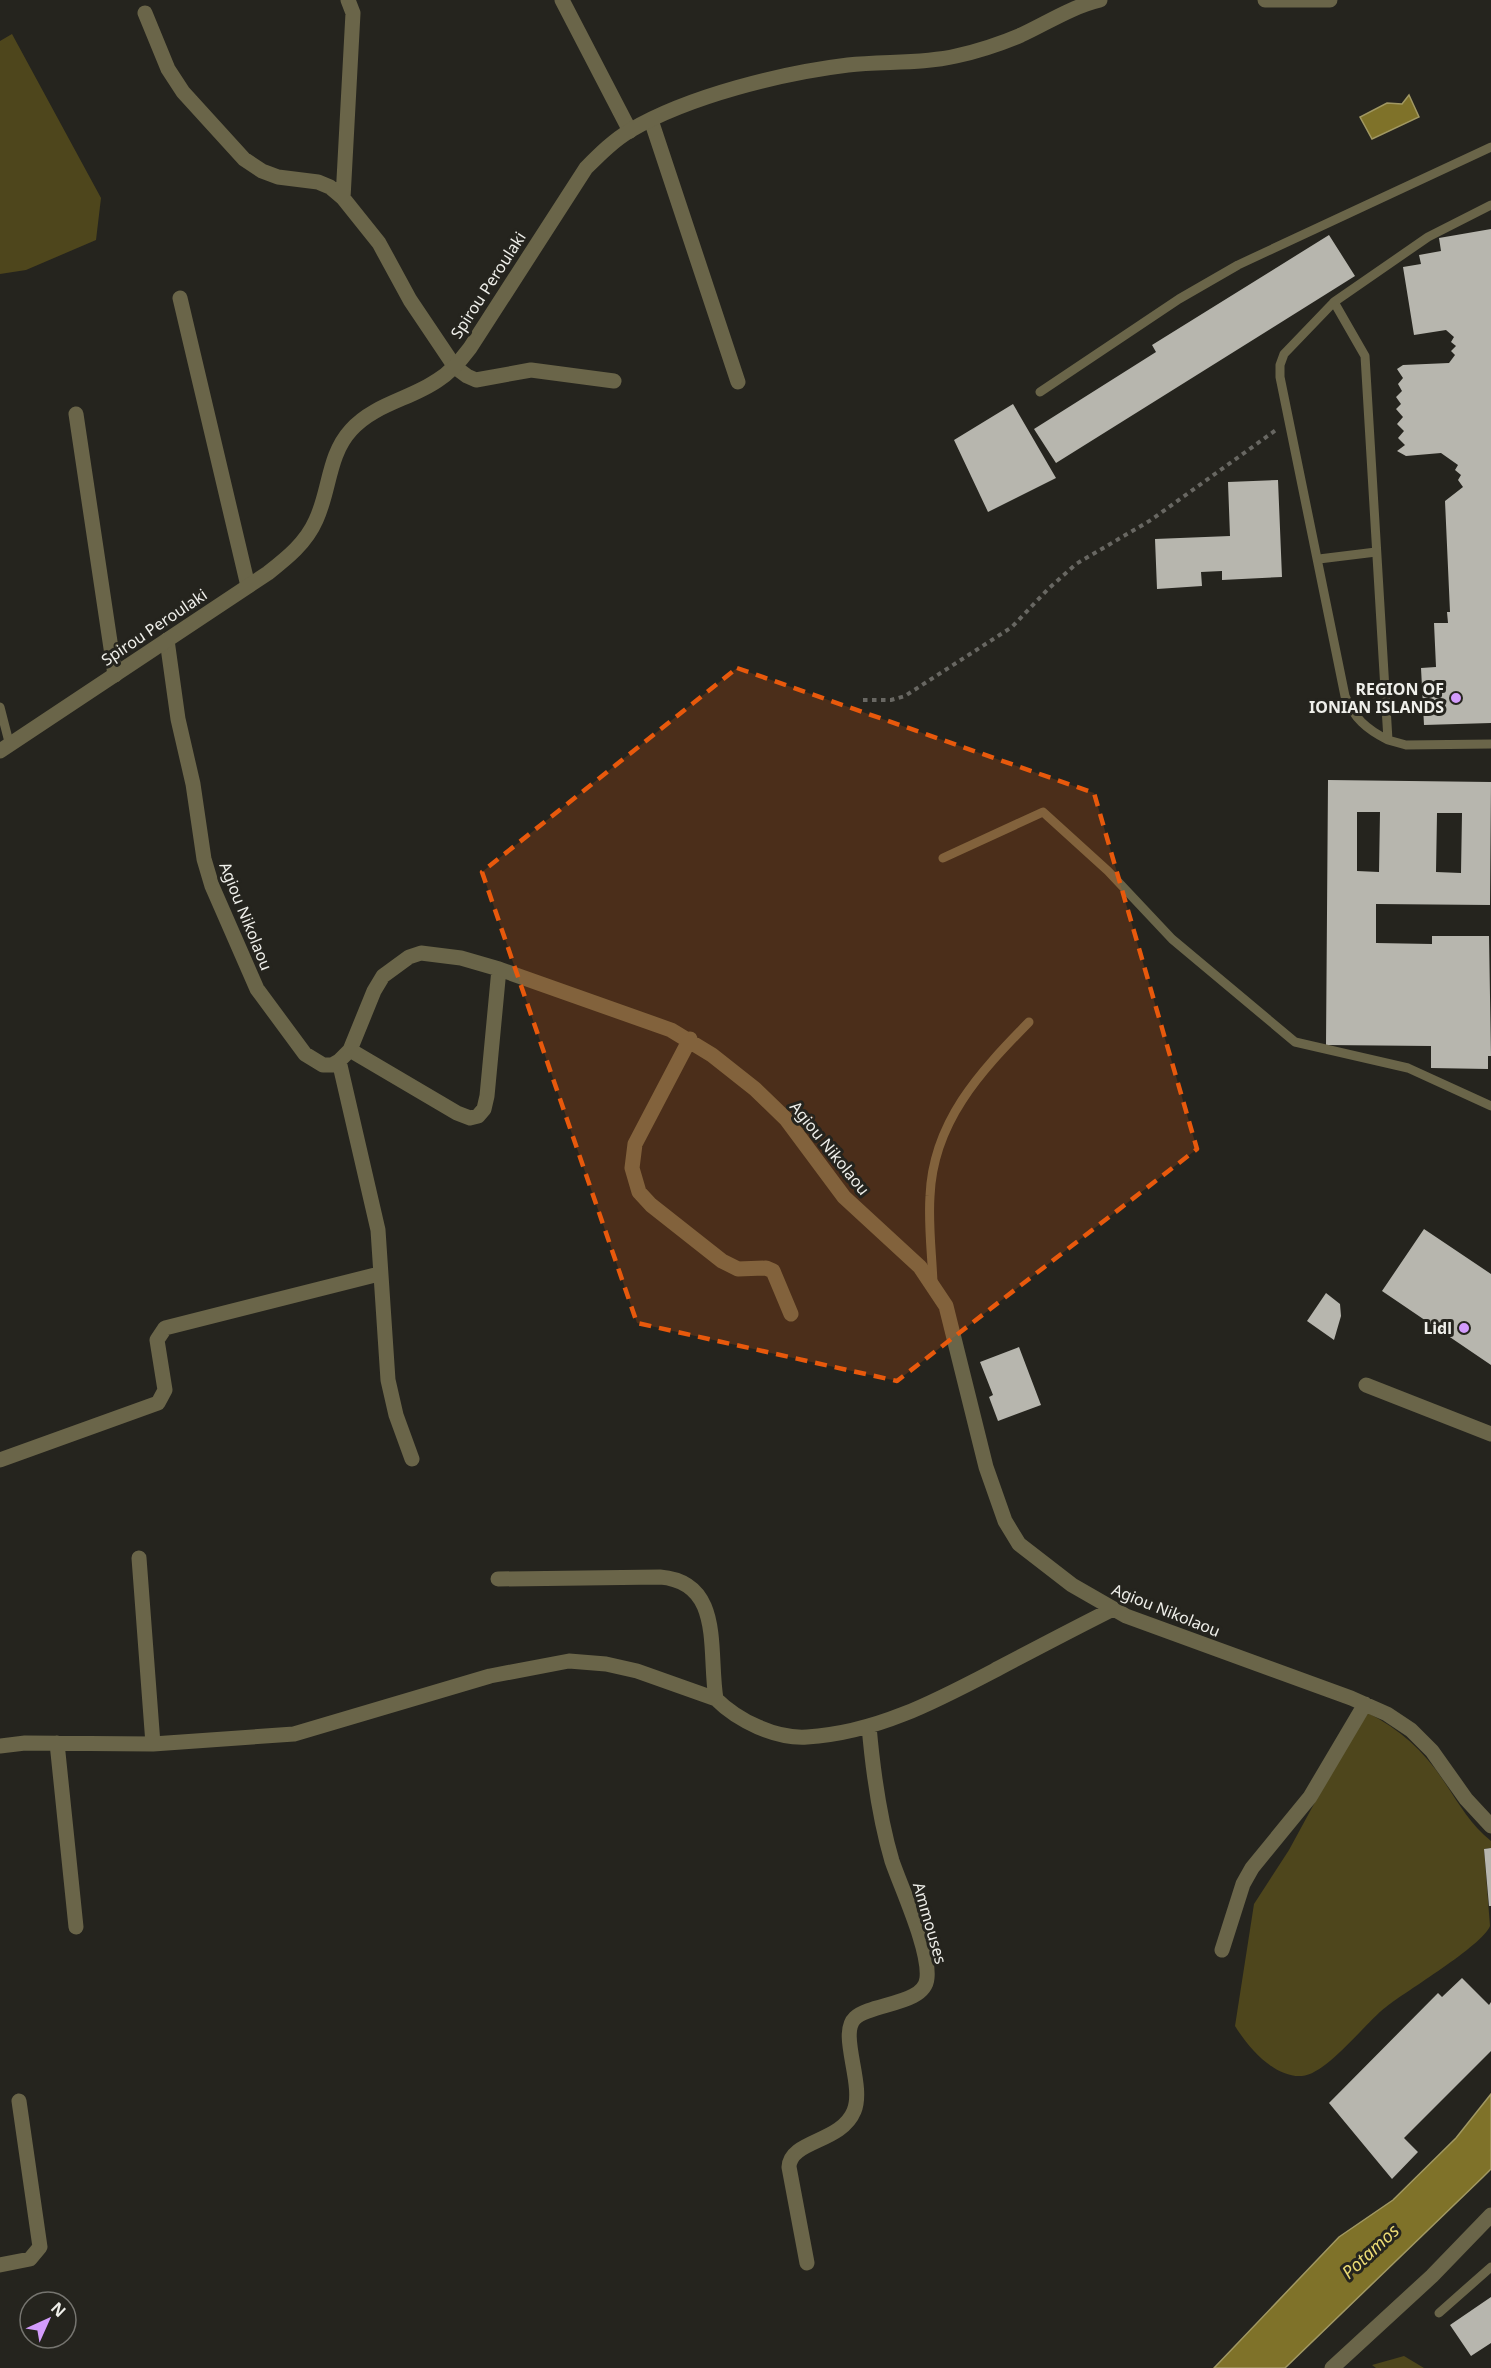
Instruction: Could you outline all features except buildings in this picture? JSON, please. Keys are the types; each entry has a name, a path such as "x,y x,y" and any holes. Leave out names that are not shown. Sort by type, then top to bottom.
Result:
{"street":[{"path":"343,198 353,13 348,0"},
{"path":"562,0 630,131"},
{"name":"Spirou Peroulaki","path":"5,748 248,586 296,551 316,519 338,449 351,430 373,412 438,381 455,367 470,348 586,168 630,131 651,120 738,88 797,74 849,65 953,57 974,52 1022,34 1071,9 1100,0"},
{"path":"1265,0 1330,0"},
{"path":"145,13 173,77 221,137 244,159 262,171 278,177 318,182 330,187 343,198 379,243 410,300 455,367 476,380 531,370 614,381"},
{"path":"651,120 738,382"},
{"path":"180,298 248,586"},
{"path":"76,414 115,675"},
{"name":"Agiou Nikolaou","path":"167,640 178,719 193,784 204,859 237,949 257,990 305,1054 323,1065 332,1065 344,1055 378,984 389,970 409,957 421,953 440,954 499,969 690,1039 755,1089 786,1119 844,1197 920,1267 933,1283 946,1306 986,1467 1011,1535 1018,1544 1051,1571 1113,1609 1365,1704 1396,1720 1418,1736 1432,1751 1473,1808 1491,1826"},
{"path":"344,1055 457,1113 470,1118 478,1116 484,1109 487,1096 499,969"},
{"path":"690,1039 635,1144 632,1168 639,1192 651,1205 722,1261 738,1269 765,1268 773,1271 791,1314"},
{"path":"344,1055 378,1230 388,1380 396,1415 412,1459"},
{"path":"0,1460 158,1403 165,1390 157,1340 165,1328 380,1274"},
{"path":"1366,1385 1491,1434"},
{"path":"139,1558 153,1744"},
{"path":"498,1579 660,1577 678,1578 689,1584 699,1593 707,1611 716,1699"},
{"path":"0,1746 57,1743 153,1744 294,1734 490,1676 569,1661 606,1664 637,1671 716,1699 741,1719 773,1732 806,1737 869,1726 921,1709 1113,1609"},
{"path":"1222,1950 1244,1884 1252,1868 1311,1797 1365,1704"},
{"name":"Ammouses","path":"807,2262 789,2167 791,2156 800,2148 831,2136 845,2125 854,2113 858,2083 849,2037 851,2023 862,2014 914,1996 925,1986 927,1979 924,1954 880,1816 869,1726"},
{"path":"57,1743 76,1927"},
{"path":"0,2265 30,2259 40,2247 19,2101"},
{"path":"1332,2368 1432,2276 1491,2217"}],"lane":[{"path":"1040,392 1179,299 1238,265 1491,147"},
{"path":"1491,205 1428,237 1334,302 1287,349 1281,359 1280,377 1345,696 1352,712 1363,725 1388,740 1406,744 1491,744"},
{"path":"1334,302 1365,356 1388,740"},
{"path":"1318,559 1376,552"},
{"path":"0,707 5,748"},
{"path":"943,858 1043,812 1108,871 1172,939 1295,1042 1408,1068 1491,1106"},
{"path":"933,1283 930,1196 935,1161 947,1127 982,1071 1029,1022"},
{"path":"1439,2313 1491,2267"}],"path":[{"path":"863,700 905,696 1000,636 1076,564 1151,520 1289,421"}],"highlighted area":[{"path":"737,668 1094,793 1197,1149 897,1381 637,1323 482,872"}],"shaded area":[{"path":"12,34 101,198 96,240 26,270 0,274 0,41"},
{"path":"1368,1713 1391,1726 1421,1752 1438,1772 1471,1821 1491,1841 1491,1848 1484,1849 1490,1926 1484,1935 1459,1956 1377,2014 1346,2047 1323,2067 1302,2076 1292,2075 1272,2067 1263,2060 1235,2026 1254,1904 1289,1850 1339,1758"},
{"path":"1404,2356 1424,2368 1376,2368 1372,2365"}],"water":[{"path":"1409,95 1419,117 1372,139 1360,117 1387,103 1402,104"},
{"name":"Potamos","path":"1491,2094 1491,2169 1483,2177 1285,2368 1214,2368 1339,2237 1393,2200 1456,2138"}],"place":[{"name":"REGION OF IONIAN ISLANDS","path":"1456,698"},
{"name":"Lidl","path":"1464,1328"}]}
